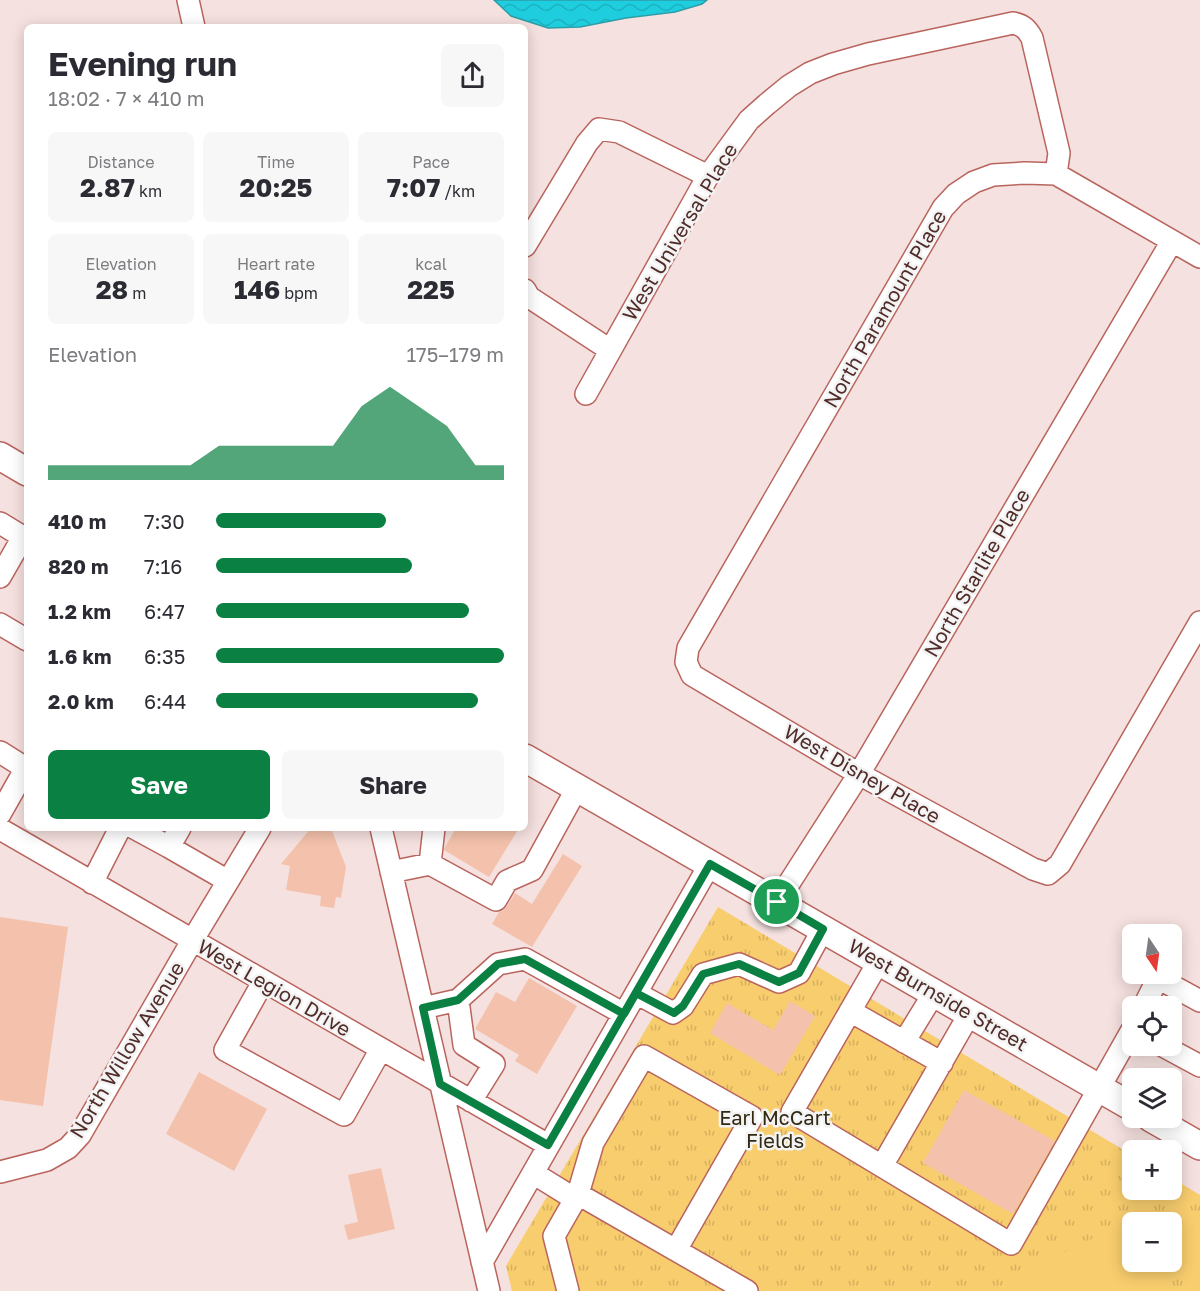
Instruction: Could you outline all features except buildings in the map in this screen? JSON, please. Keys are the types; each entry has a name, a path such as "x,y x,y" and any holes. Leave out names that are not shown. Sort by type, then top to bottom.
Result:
{"main road":[{"path":"0,456 24,470"},
{"name":"West Burnside Street","path":"528,760 1122,1101"},
{"path":"1173,1128 1198,1139"}],"street":[{"path":"188,0 193,24"},
{"name":"West Universal Place","path":"586,394 708,176 749,120 789,86 810,73 868,54 1013,23 1021,24 1032,38 1059,153 1056,174"},
{"path":"528,241 587,143 599,129 619,132 708,176"},
{"name":"North Paramount Place","path":"686,662 688,648 943,208 956,194 974,182 993,175 1056,174 1200,257"},
{"name":"North Starlite Place","path":"777,902 859,774 1172,241"},
{"path":"528,294 610,350"},
{"path":"0,523 24,535"},
{"path":"0,577 24,538"},
{"name":"West Disney Place","path":"686,662 692,675 859,774 1033,869 1048,874 1060,864 1200,622"},
{"path":"0,624 24,638"},
{"path":"0,752 24,767"},
{"path":"0,814 24,772"},
{"path":"391,872 430,864 496,900 507,881 532,870 577,788"},
{"name":"West Legion Drive","path":"0,829 548,1145"},
{"path":"92,883 118,831"},
{"path":"140,831 228,881"},
{"path":"169,847 178,831"},
{"name":"North Willow Avenue","path":"0,1172 47,1160 68,1148 80,1135 228,881 254,831"},
{"path":"382,831 489,1291"},
{"path":"430,864 434,831"},
{"path":"482,1262 710,864"},
{"path":"636,993 674,1013 683,1006 703,974 739,964 779,982 799,973 823,929"},
{"path":"423,1008 458,1000 498,964 525,959 624,1014"},
{"path":"879,961 792,1112 1011,1244 1122,1048"},
{"path":"1149,996 1158,978 1200,1001"},
{"path":"263,982 225,1050 344,1115 381,1049"},
{"path":"904,1042 934,993"},
{"path":"458,1000 464,1045 494,1064 471,1101"},
{"path":"850,1011 942,1063"},
{"path":"882,1166 970,1013"},
{"path":"568,1291 554,1236 577,1197 593,1143 644,1056 752,1117 676,1250"},
{"path":"1182,1056 1200,1066"},
{"path":"533,1173 747,1291"}],"green space":[{"name":"Earl McCart Fields","path":"718,907 1122,1149 1122,1200 1182,1200 1182,1184 1200,1195 1200,1291 512,1291 506,1266"},
{"path":"1122,1225 1122,1272 1145,1272 1150,1291 1013,1291 1062,1253"},
{"path":"1182,1233 1200,1234 1200,1291 1190,1291 1182,1252"}],"water":[{"path":"494,0 707,0 702,4 675,12 580,27 548,28 511,16"}],"route":[{"path":"777,902 710,864 636,993 548,1145 440,1084 423,1008 458,1000 498,964 525,959 624,1014 636,993 674,1013 683,1006 703,974 739,964 779,982 799,973 823,929 777,902"}]}
